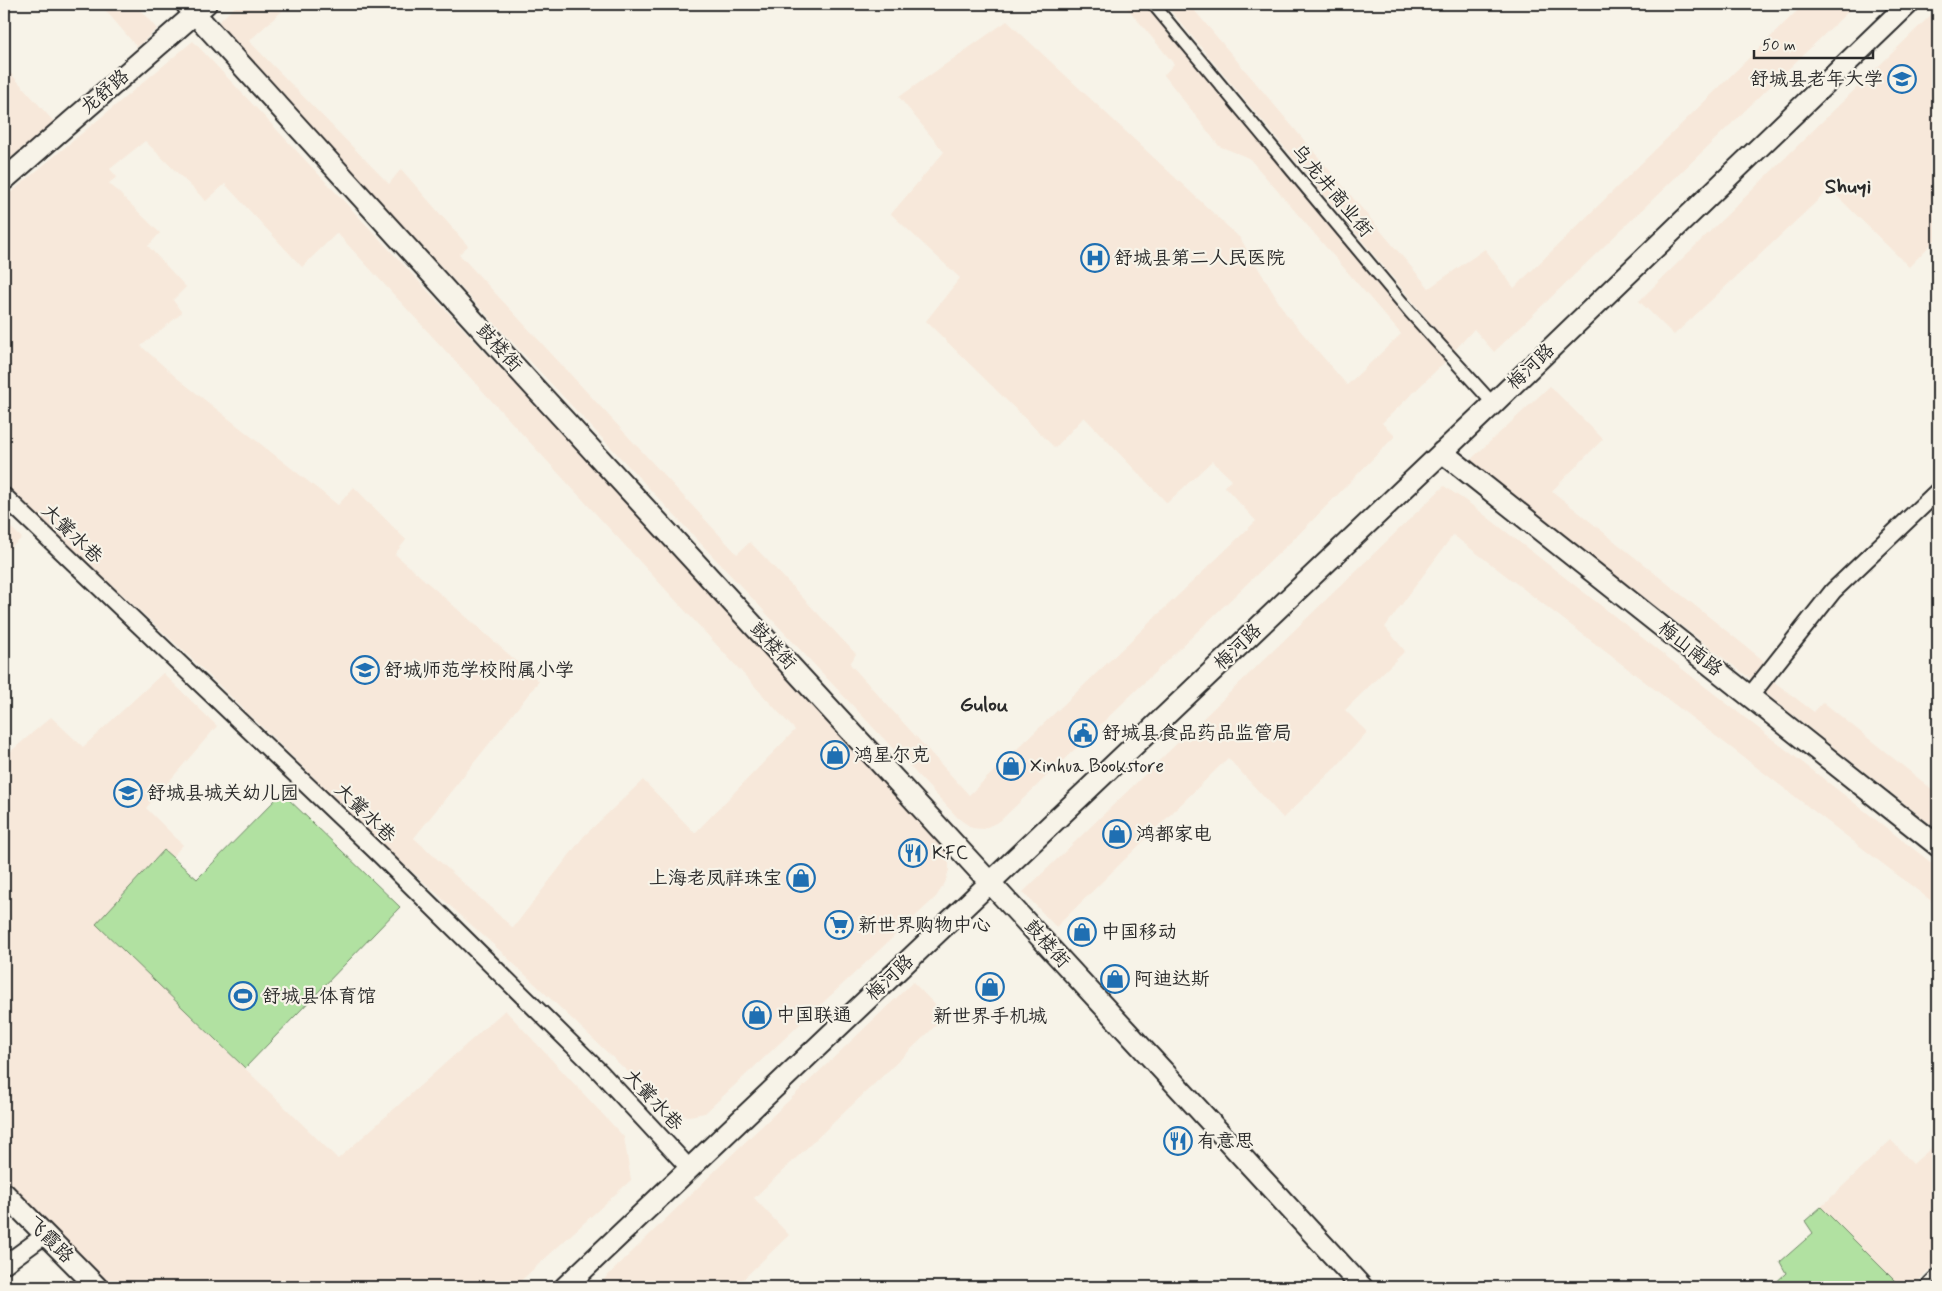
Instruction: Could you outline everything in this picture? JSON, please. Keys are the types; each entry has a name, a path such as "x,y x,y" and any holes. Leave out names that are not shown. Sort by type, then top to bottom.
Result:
{"street":[{"name":"乌龙井商业街","path":"1153,4 1410,312 1488,398"},
{"name":"梅河路","path":"565,1287 687,1166 1488,398 1893,4"},
{"name":"梅河路","path":"988,879 1442,452 1908,4"},
{"name":"龙舒路","path":"4,180 196,7"},
{"name":"鼓楼街","path":"196,7 541,394 988,879 1302,1224 1362,1287"},
{"name":"梅山南路","path":"1442,452 1938,846"},
{"path":"1750,696 1833,591 1938,491"},
{"name":"大黉水巷","path":"4,496 380,855 600,1072 687,1166"},
{"name":"梅河路","path":"553,1287 687,1166"},
{"name":"飞霞路","path":"4,1192 85,1287"},
{"name":"飞霞路","path":"4,1206 97,1287"},
{"path":"4,1265 41,1237"}],"lane":[{"path":"1923,1287 1938,1272"}],"shaded area":[{"path":"100,4 135,4 157,29 137,47"},
{"name":"舒城县第二人民医院","path":"238,4 290,4 249,41 389,184 401,169 468,246 459,254 737,554 750,542 856,654 850,664 969,795 1256,521 1224,486 1232,480 1212,461 1167,503 1084,417 1055,448 926,321 960,278 891,214 944,152 899,97 1007,21 1240,238 1286,314 1347,385 1401,334 1249,158 1219,146 1164,75 1174,64 1124,4 1144,4 1446,361 1382,423 1395,436 1301,532 1000,821 983,829 972,828 958,818 215,25"},
{"path":"1165,4 1189,4 1429,288 1485,249 1514,288 1804,4 1856,4 1494,352 1474,329 1454,351"},
{"name":"舒城县老年大学","path":"1938,8 1938,237 1909,267 1830,189 1674,335 1639,301"},
{"path":"193,41 943,845 949,856 949,870 945,883 936,897 705,1113 689,1116 675,1115 496,947 398,859 192,659 4,485 4,198","holes":["145,141 206,201 225,184 302,267 337,233 795,730 695,833 643,780 584,836 513,928 414,838 539,681 395,554 406,540 354,487 338,505 177,378 141,346 182,313 173,300 186,287 148,246 160,233 109,183 117,177 110,169"]},
{"path":"4,66 55,123 6,166 4,164"},
{"path":"1550,386 1603,439 1552,491 1764,661 1752,680 1468,462"},
{"path":"1444,486 1473,506 1938,868 1938,906 1453,535 1385,627 1405,651 1345,710 1367,732 1338,765 1283,818 1228,758 1056,927 1023,892"},
{"path":"4,521 22,538 4,553"},
{"path":"163,673 217,726 146,808 183,845 172,857 164,850 97,924 338,1159 505,1010 624,1137 631,1180 514,1287 109,1287 4,1180 4,745 10,752 51,717 83,747"},
{"path":"1773,681 1814,712 1823,702 1938,794 1938,830 1764,692"},
{"path":"913,982 946,1016 754,1198 789,1235 735,1287 596,1287 721,1165"},
{"path":"1891,1140 1913,1164 1938,1142 1938,1263 1911,1287 1901,1287 1821,1207"}],"green space":[{"name":"舒城县体育馆","path":"282,793 400,907 245,1068 96,924 164,850 197,879"},
{"path":"1821,1207 1901,1287 1771,1287 1786,1273 1780,1262 1813,1233 1805,1221"}],"place":[{"name":"舒城县老年大学","path":"1902,79"},
{"name":"舒城县第二人民医院","path":"1095,258"},
{"name":"舒城师范学校附属小学","path":"365,670"},
{"name":"舒城县食品药品监管局","path":"1083,733"},
{"name":"鸿星尔克","path":"835,755"},
{"name":"Xinhua Bookstore","path":"1011,766"},
{"name":"舒城县城关幼儿园","path":"128,793"},
{"name":"鸿都家电","path":"1117,834"},
{"name":"KFC","path":"913,853"},
{"name":"上海老凤祥珠宝","path":"801,878"},
{"name":"新世界购物中心","path":"839,925"},
{"name":"中国移动","path":"1082,932"},
{"name":"阿迪达斯","path":"1115,979"},
{"name":"新世界手机城","path":"990,987"},
{"name":"舒城县体育馆","path":"243,996"},
{"name":"中国联通","path":"757,1015"},
{"name":"有意思","path":"1178,1141"}],"district":[{"name":"Shuyi","path":"1848,187"},
{"name":"Gulou","path":"984,705"}]}
